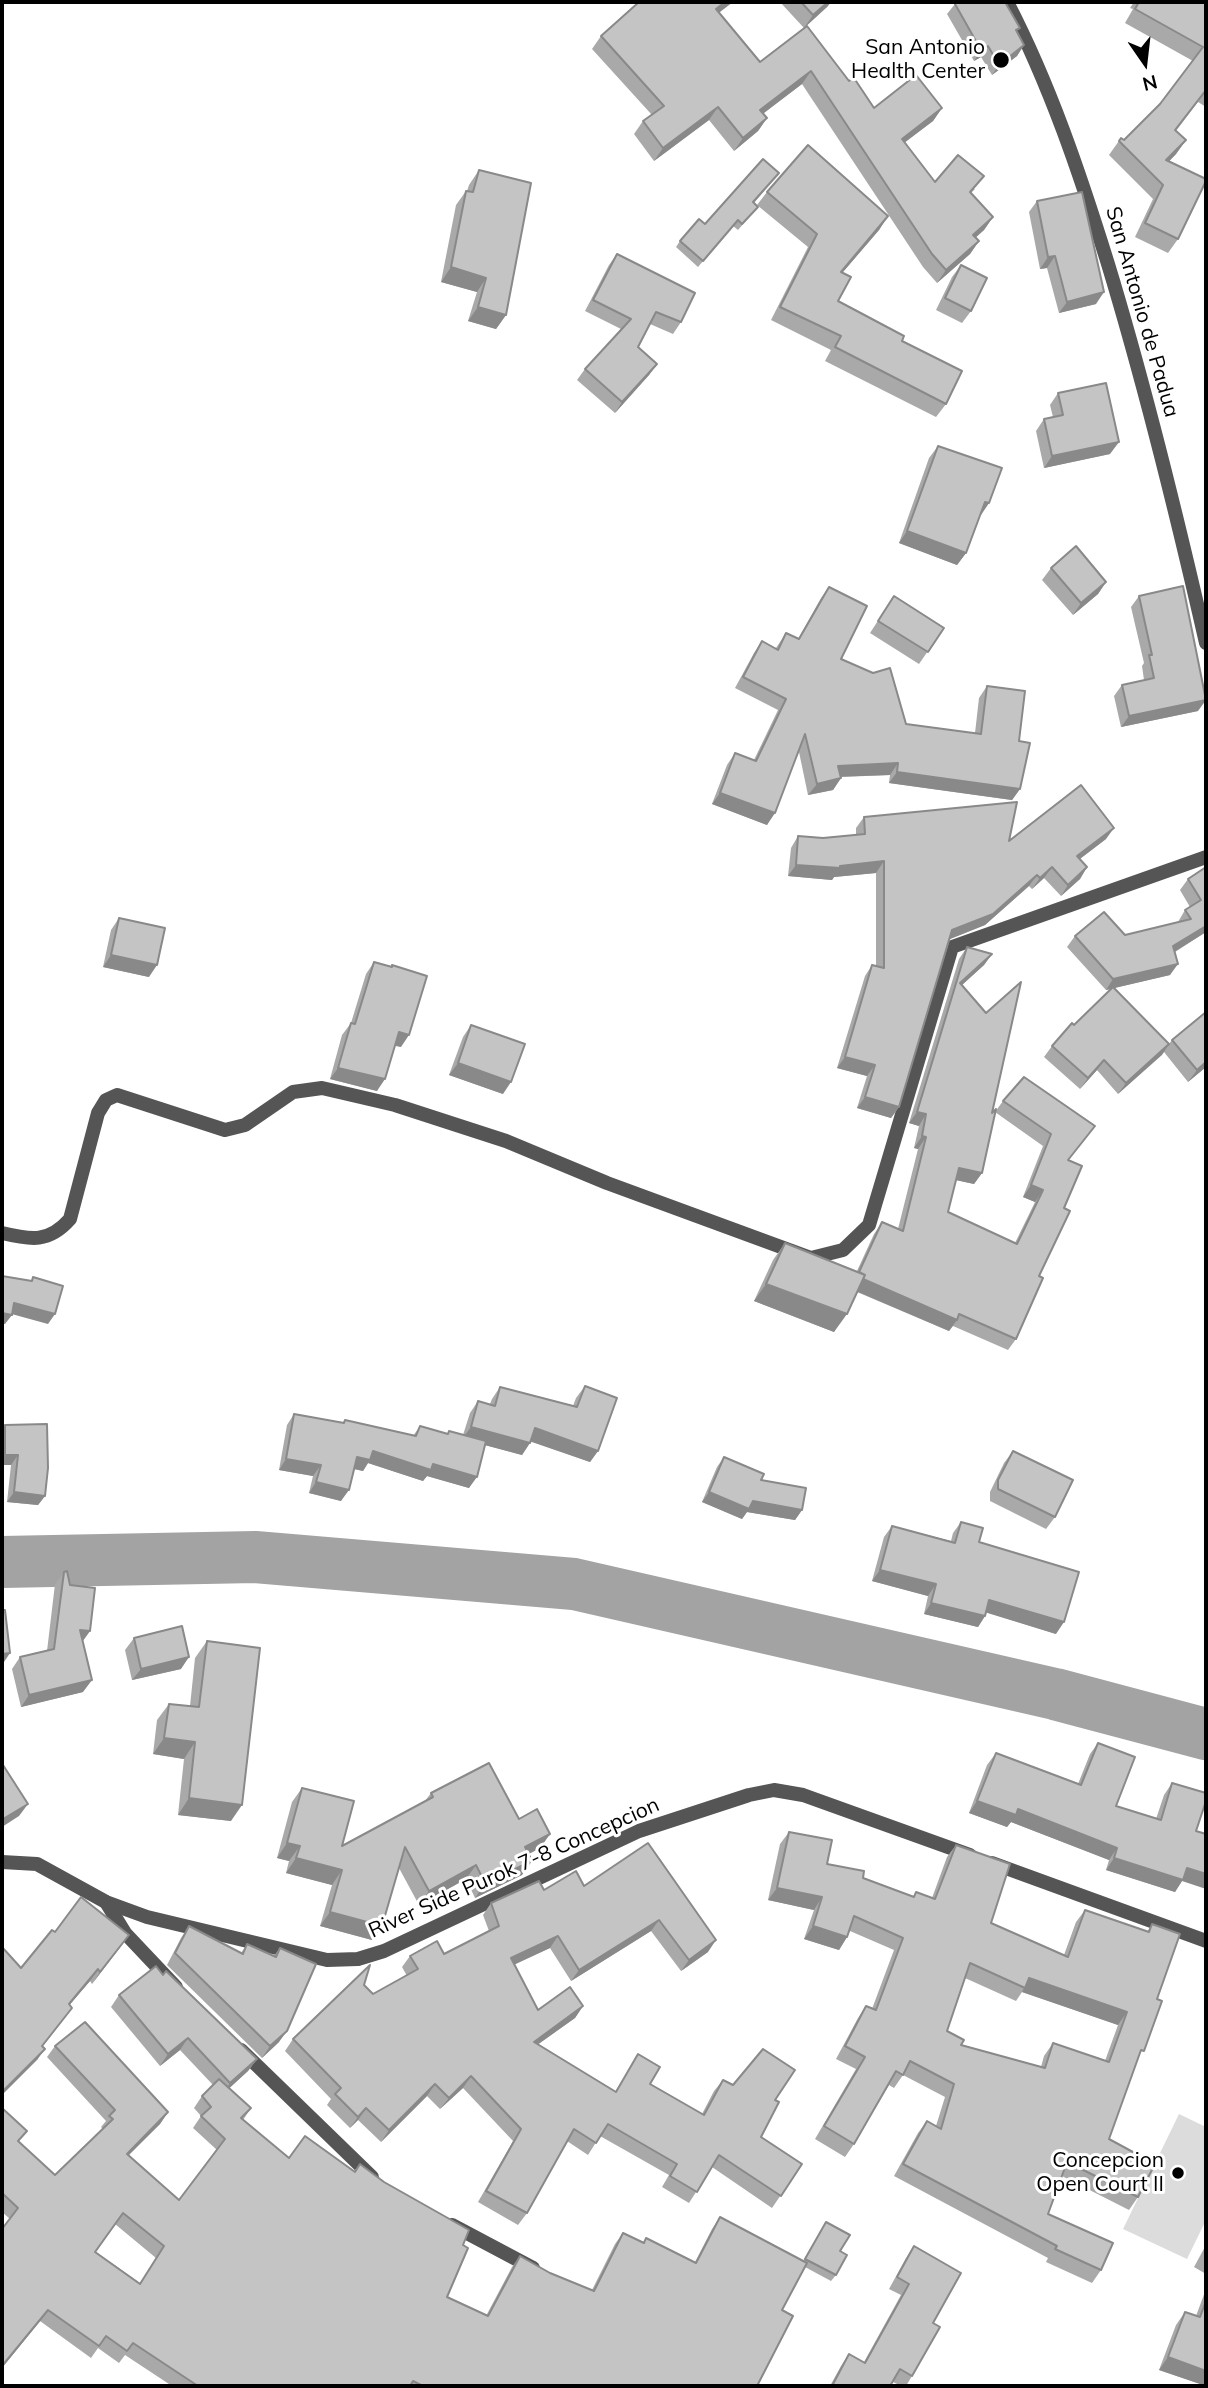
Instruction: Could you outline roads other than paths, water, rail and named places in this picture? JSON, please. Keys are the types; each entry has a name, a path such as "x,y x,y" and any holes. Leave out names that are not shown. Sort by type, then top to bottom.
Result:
{"street":[{"name":"San Antonio de Padua","path":"1007,2 1027,41 1080,173 1133,348 1206,643"},
{"path":"2,1233 24,1239 39,1238 61,1229 71,1219 98,1113 106,1100 117,1095 225,1130 245,1125 293,1093 322,1088 395,1105 506,1141 607,1183 811,1258 843,1250 869,1225 952,947 1206,856"},
{"name":"River Side Purok 7-8 Concepcion","path":"2,1862 37,1864 106,1902 147,1917 327,1960 358,1959 384,1951 639,1831 749,1795 774,1790 803,1795 1206,1941"},
{"path":"106,1902 125,1933 188,1998"},
{"path":"227,2036 380,2185"},
{"path":"439,2218 550,2277"}],"waterway":[{"path":"2,1562 255,1557 574,1584 1055,1694 1206,1734"}],"place":[{"name":"San Antonio Health Center","path":"1001,60"},
{"name":"Concepcion Open Court II","path":"1178,2173"}]}
